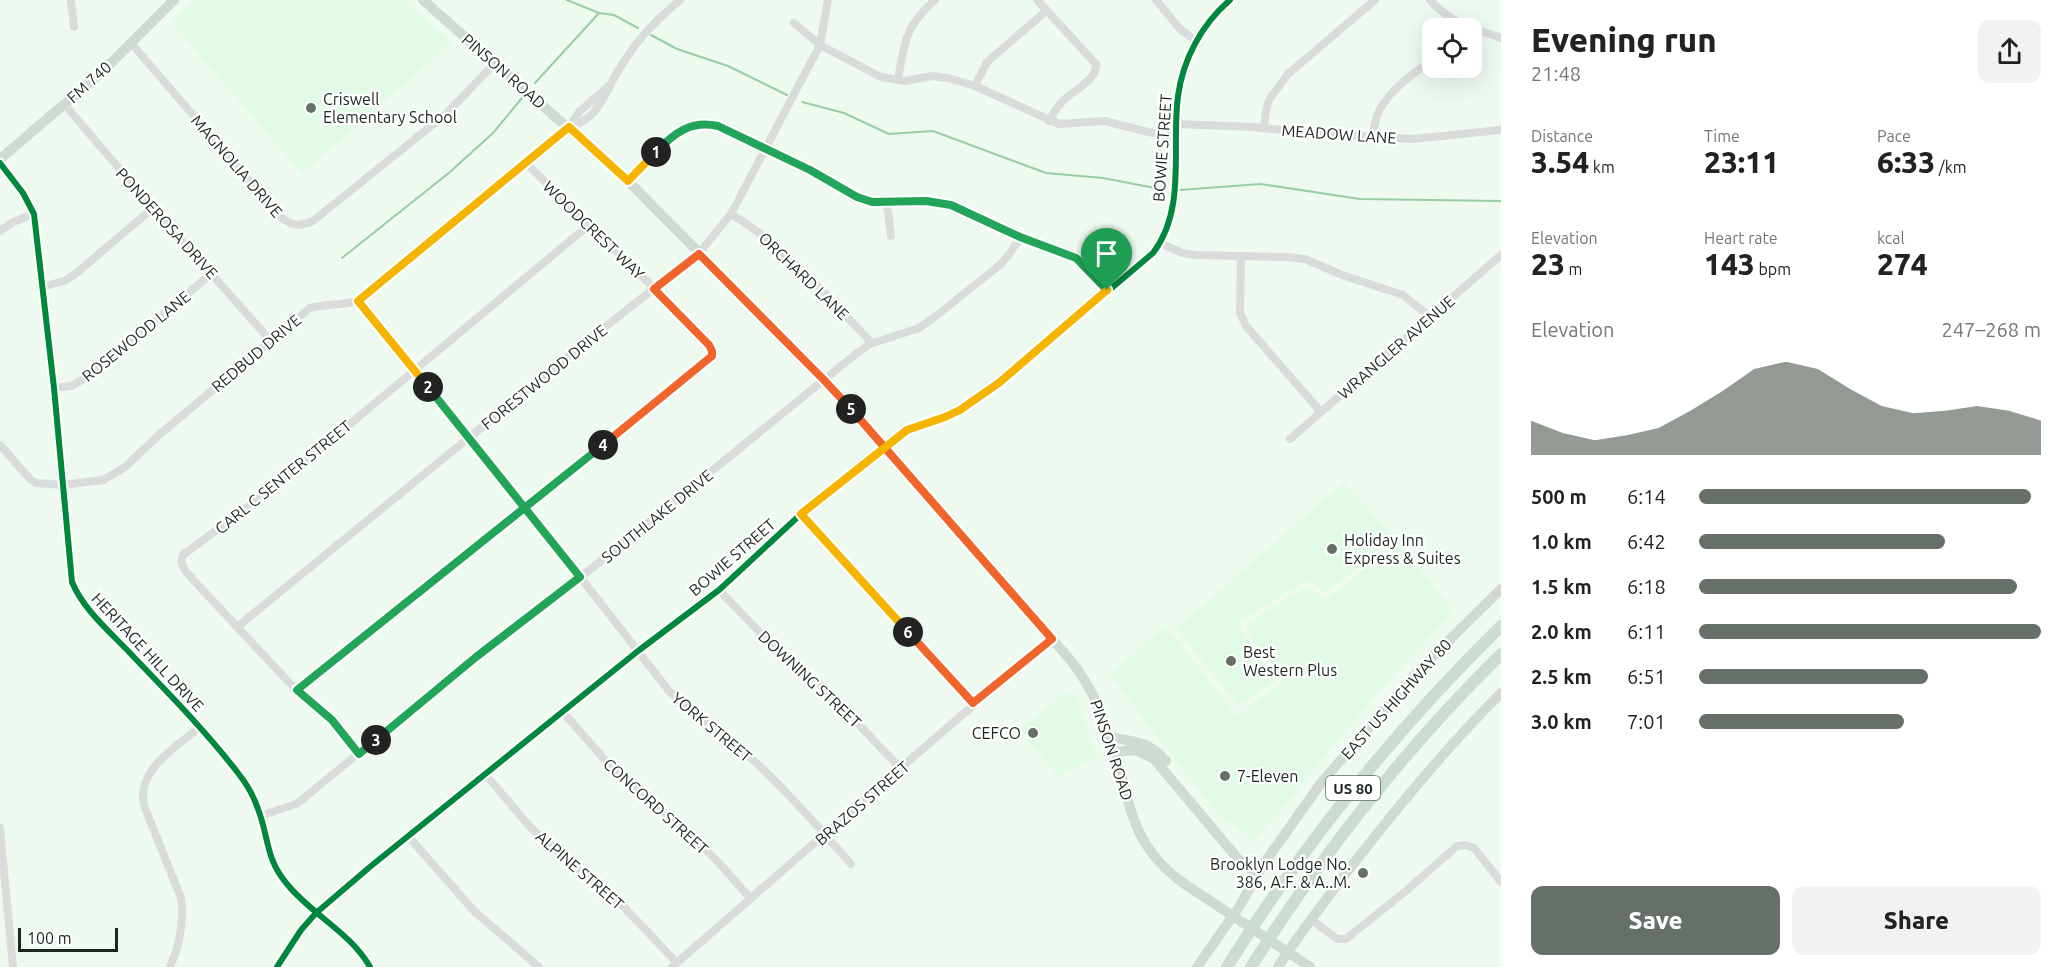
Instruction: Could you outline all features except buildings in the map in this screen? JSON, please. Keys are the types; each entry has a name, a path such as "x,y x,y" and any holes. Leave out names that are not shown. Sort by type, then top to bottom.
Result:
{"highway":[{"name":"US 80","path":"1227,967 1270,900 1351,790 1416,714 1501,626"},
{"name":"US 80","path":"1251,967 1313,874 1362,810 1417,743 1501,654"}],"main road":[{"name":"FM 740","path":"0,161 101,73 174,0"},
{"name":"PINSON ROAD","path":"423,0 628,181 824,380 1073,663 1100,708 1130,807 1143,841 1171,874 1310,967"},
{"name":"EAST US HIGHWAY 80","path":"1197,967 1239,907 1257,874 1321,783 1419,670 1501,589"},
{"path":"1278,967 1311,919 1397,807 1466,728 1501,693"},
{"path":"1109,736 1126,741 1140,741 1154,749 1176,774 1185,795"},
{"path":"1114,752 1136,750 1159,764 1239,860 1257,874"}],"street":[{"path":"71,0 74,27"},
{"path":"358,301 569,127 579,112 610,85 642,37 680,0"},
{"name":"FORESTWOOD DRIVE","path":"237,627 699,254 731,214 820,45 828,0"},
{"path":"898,80 908,33 913,23 935,0"},
{"path":"1037,0 1096,64 1095,73 1091,78 1064,100 1049,121"},
{"path":"1156,0 1180,29 1196,41"},
{"name":"BOWIE STREET","path":"277,967 300,930 316,913 638,651 720,590 801,514 907,430 945,417 975,400 1036,353 1107,290 1145,260 1160,243 1172,210 1178,96 1185,66 1196,41 1220,8 1230,0"},
{"path":"1264,128 1269,100 1288,74 1376,0"},
{"path":"1430,0 1448,18"},
{"path":"975,86 987,62 1046,11"},
{"path":"794,23 820,45 881,77 898,80 939,76 975,86 1059,124 1106,121 1177,137"},
{"path":"1482,33 1501,38"},
{"name":"MAGNOLIA DRIVE","path":"131,43 279,215 286,222 294,225 303,225 313,221 420,135 446,114 494,64"},
{"path":"1373,137 1376,116 1383,104 1422,68"},
{"name":"PONDEROSA DRIVE","path":"64,104 270,340"},
{"path":"628,181 669,138 688,127 709,124 718,126 767,148 857,197 872,202 939,201 951,205 1020,237 1076,258 1107,290"},
{"name":"MEADOW LANE","path":"1177,124 1413,139 1501,130"},
{"name":"HERITAGE HILL DRIVE","path":"0,161 34,214 54,388 72,582 75,591 99,620 200,727 240,775 260,816 274,867 285,882 316,913 350,940 369,967"},
{"name":"WOODCREST WAY","path":"297,690 712,356 709,345 526,164"},
{"path":"887,203 891,236"},
{"path":"42,287 64,281 74,274 153,208"},
{"path":"0,231 13,222 34,214"},
{"name":"ORCHARD LANE","path":"731,214 748,224 779,250 872,343"},
{"name":"CARL C SENTER STREET","path":"359,754 332,720 297,690 186,572 182,565 183,555 272,489 589,225"},
{"name":"SOUTHLAKE DRIVE","path":"260,816 296,804 476,657 580,577 872,343 919,328 936,316 1001,264 1020,237"},
{"path":"1160,243 1182,253 1305,259 1342,275 1403,296 1430,317"},
{"name":"WRANGLER AVENUE","path":"1290,439 1501,255"},
{"path":"1241,257 1240,313 1246,326 1320,412"},
{"name":"ROSEWOOD LANE","path":"54,388 70,386 93,374 212,273"},
{"name":"REDBUD DRIVE","path":"0,445 36,483 62,485 104,480 114,475 310,308 358,301"},
{"name":"YORK STREET","path":"358,301 525,506 680,702 753,760 850,864"},
{"path":"801,514 973,703"},
{"name":"DOWNING STREET","path":"720,590 769,642 824,688 902,769"},
{"name":"BRAZOS STREET","path":"674,965 902,769 973,703 1052,639"},
{"name":"CONCORD STREET","path":"563,712 611,767 696,840 751,898"},
{"path":"170,967 180,941 181,898 142,799 148,775 161,760 200,727"},
{"name":"ALPINE STREET","path":"485,774 531,828 580,872 621,904 674,965"},
{"path":"0,828 13,967"},
{"path":"408,836 475,912 539,967"},
{"path":"1311,919 1337,939 1346,939 1457,846 1466,845 1474,848 1501,882"}],"shaded area":[{"name":"Criswell Elementary School","path":"195,0 404,0 452,42 302,174 171,22"},
{"path":"1344,482 1394,538 1325,593 1308,580 1237,624 1275,680 1239,706 1176,629"},
{"path":"1398,543 1454,610 1371,701 1255,841 1219,816 1109,674 1166,626 1237,716 1283,682 1244,626 1305,586 1326,599"},
{"path":"1068,691 1077,698 1097,756 1059,777 1019,730"}],"waterway":[{"path":"567,0 599,13 614,15 638,28"},
{"path":"535,83 599,13"},
{"path":"651,35 677,49 728,66 787,95"},
{"path":"342,258 450,172 493,133 522,98"},
{"path":"802,102 844,113 889,134 933,131 1046,173 1103,178 1165,190"},
{"path":"1179,190 1261,184 1360,199 1501,201"}],"cycle path":[{"path":"277,967 301,930 316,913 638,651 719,590 801,514 907,430 960,410 1001,382 1153,253 1164,235 1174,197 1176,116 1184,69 1195,43 1211,20 1230,0"},
{"path":"0,163 23,193 34,214 54,388 72,582 97,619 185,711 241,777 262,819 271,856 287,884 342,934 370,967"}],"place":[{"name":"Criswell Elementary School","path":"311,108"},
{"name":"Holiday Inn Express & Suites","path":"1332,549"},
{"name":"Best Western Plus","path":"1231,661"},
{"name":"CEFCO","path":"1033,733"},
{"name":"7-Eleven","path":"1225,776"},
{"name":"Brooklyn Lodge No. 386, A.F. & A..M.","path":"1363,873"}],"route":[{"path":"1107,290 1054,338 1000,382 960,410 907,430 885,448 801,514 973,703 1052,639 885,448 824,380 699,254 654,289 709,345 712,356 706,363 525,506 297,690 332,720 359,754 476,657 580,577 525,506 358,301 569,127 628,181 669,138 698,124 718,126 767,148 857,197 872,202 887,203 939,201 1020,237 1065,252 1076,258 1107,290"}]}
